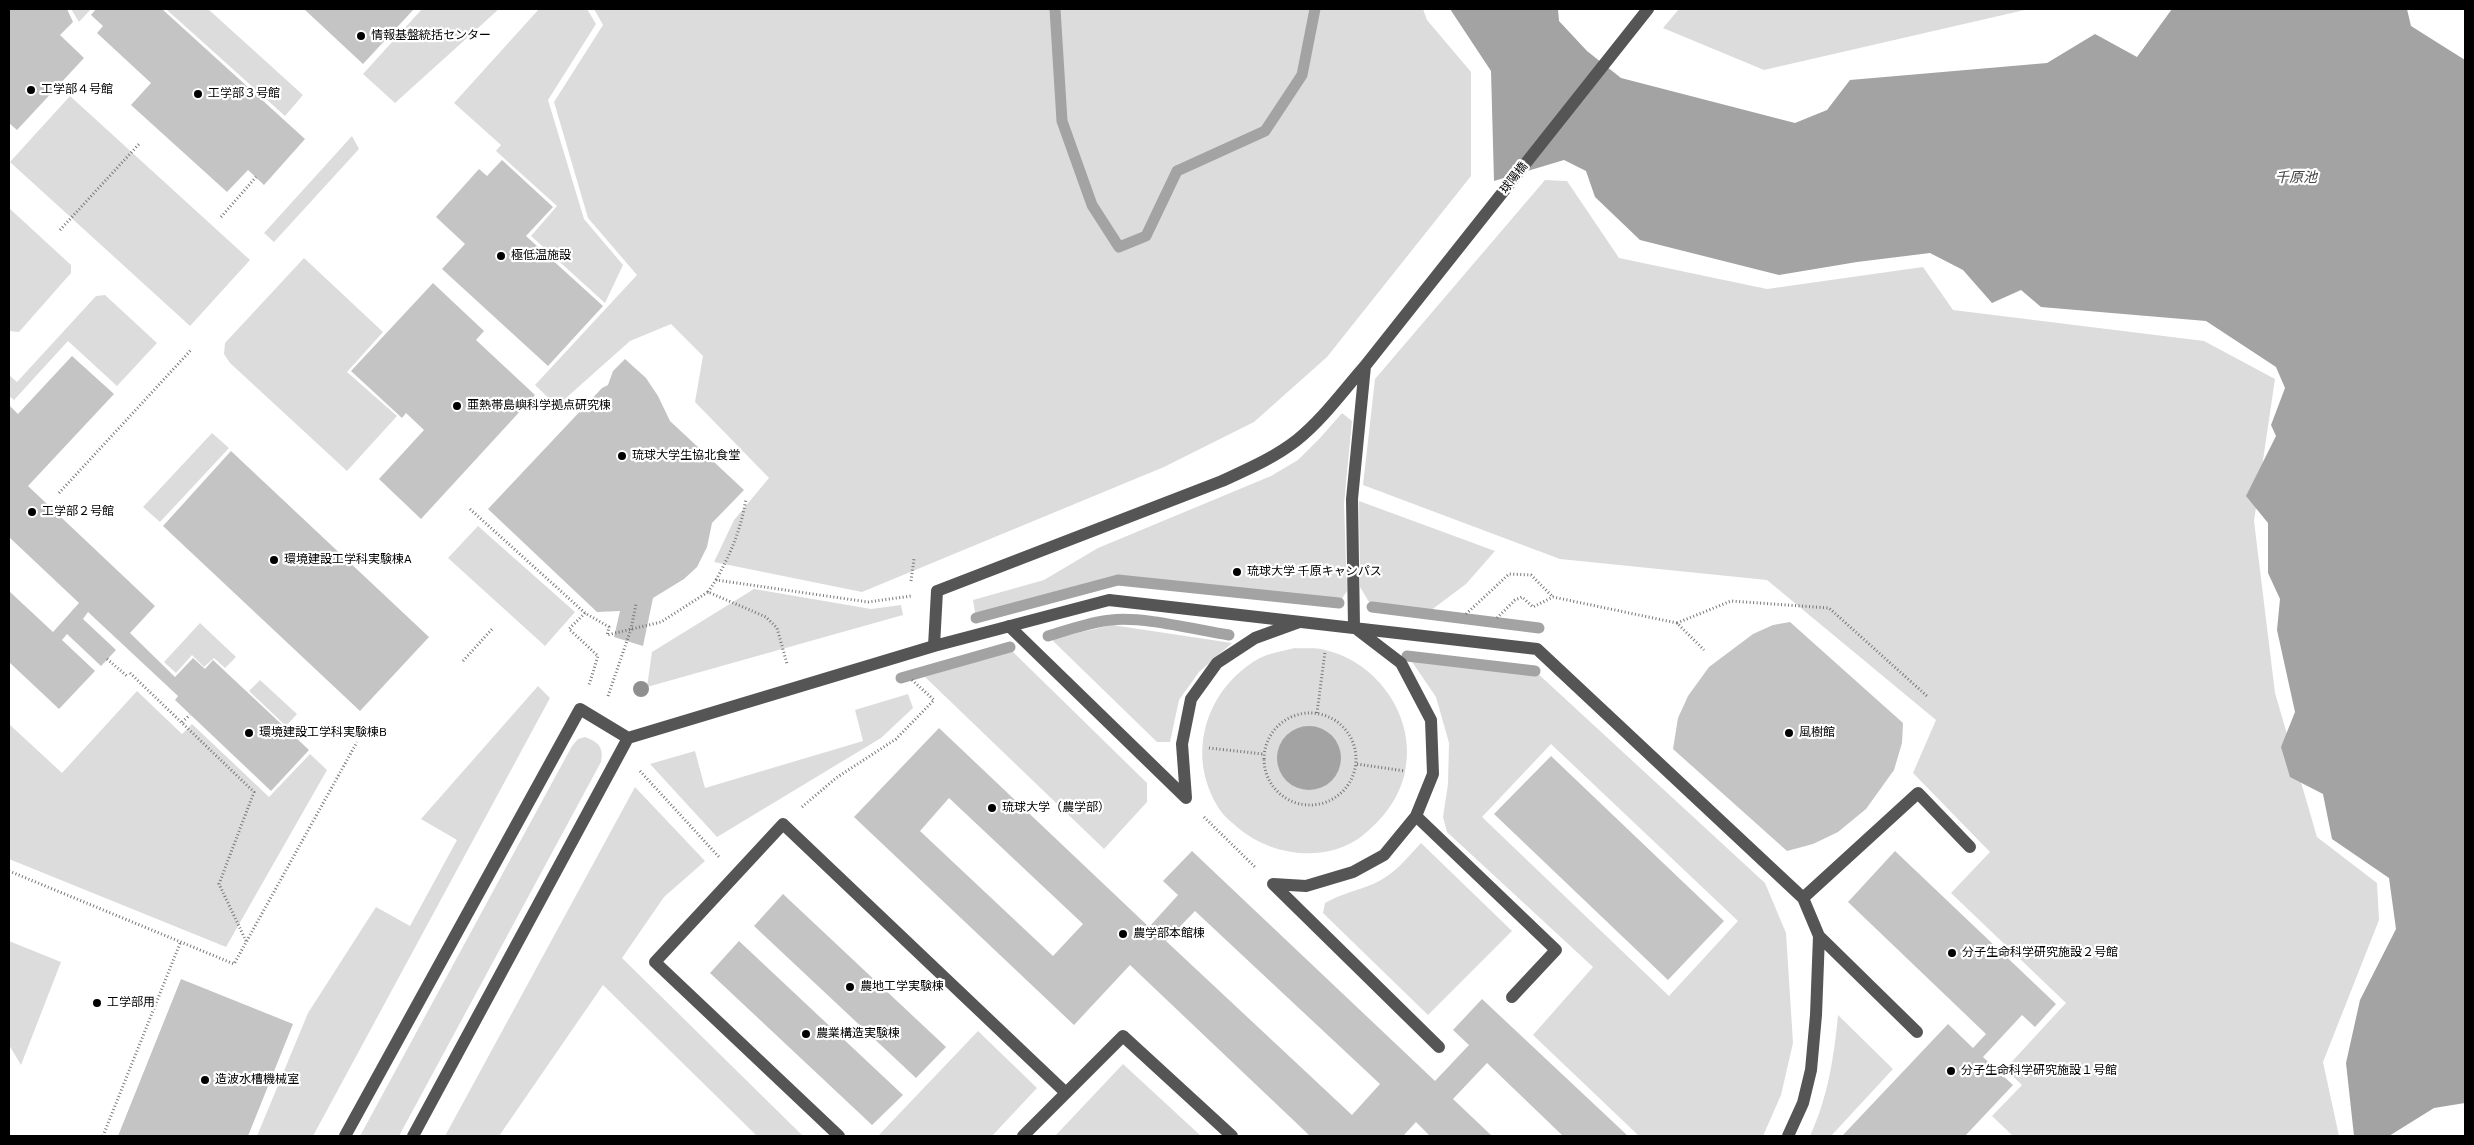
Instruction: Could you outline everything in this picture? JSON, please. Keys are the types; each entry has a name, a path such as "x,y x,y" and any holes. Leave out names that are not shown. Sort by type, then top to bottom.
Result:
{"street":[{"name":"球陽橋","path":"937,592 1222,482 1266,461 1297,440 1324,414 1365,366 1648,9"},
{"path":"1354,627 1352,500 1365,366"},
{"path":"934,646 937,592"},
{"path":"413,1136 628,738 934,646 1109,600 1537,649 1803,898 1819,936 1917,1032"},
{"path":"1186,798 1182,744 1191,698 1217,663 1255,638 1301,622"},
{"path":"1009,626 1186,798"},
{"path":"1273,884 1306,886 1353,872 1384,855 1416,816 1433,774 1432,720 1401,663 1354,627"},
{"path":"345,1136 580,709 628,738"},
{"path":"1803,898 1918,792 1970,847"},
{"path":"1416,816 1556,950 1512,997"},
{"path":"838,1136 655,962 783,824 1065,1092"},
{"path":"1273,884 1439,1047"},
{"path":"1788,1136 1803,1103 1811,1070 1816,1015 1819,936"},
{"path":"1023,1136 1123,1036 1232,1136"}],"path":[{"path":"60,230 140,143"},
{"path":"221,216 256,177"},
{"path":"59,494 191,350"},
{"path":"470,509 585,613 609,627 607,635 660,622 708,592 732,551 742,524 746,499"},
{"path":"909,596 914,559"},
{"path":"1442,638 1508,574 1531,575 1553,597 1677,623 1704,650"},
{"path":"716,580 868,602 937,592"},
{"path":"708,592 766,617 777,628 793,688"},
{"path":"1473,641 1515,600 1522,597 1533,607 1553,597"},
{"path":"1677,623 1731,601 1829,608 1928,697"},
{"path":"600,720 631,629 636,604"},
{"path":"580,709 598,656 570,629 585,613"},
{"path":"1317,713 1329,624"},
{"path":"463,662 493,628"},
{"path":"107,659 128,674 182,722 254,792 219,884 247,941"},
{"path":"783,824 836,778 896,739 934,700 890,659"},
{"path":"1317,713 1332,718 1345,728 1354,742 1357,764 1351,783 1340,796 1326,803 1304,806 1288,801 1276,791 1267,776 1263,754 1270,736 1280,723 1294,715 1317,713"},
{"path":"182,722 190,715"},
{"path":"9,871 234,964 357,742"},
{"path":"1182,744 1263,754"},
{"path":"1357,764 1433,774"},
{"path":"636,767 736,875"},
{"path":"1186,798 1273,884"},
{"path":"103,1136 181,942"}],"shaded area":[{"path":"71,9 91,9 79,22"},
{"path":"166,9 208,9 303,95 285,116"},
{"path":"422,9 499,9 395,103 363,74"},
{"path":"539,9 587,9 596,24 548,100 584,219 623,265 605,303 531,236 557,206 496,151 501,145 454,103"},
{"path":"594,9 1423,9 1427,20 1471,72 1471,176 1327,357 1254,422 1164,467 862,592 714,562 734,520 769,478 695,402 703,356 671,324 630,341 557,406 535,385 637,275 588,218 554,102 603,25"},
{"path":"1679,9 2029,9 1764,70 1663,28"},
{"path":"70,96 250,260 190,326 10,162"},
{"path":"352,136 359,149 274,242 264,233"},
{"path":"1545,180 1567,181 1619,258 1767,289 1923,267 1953,310 2204,341 2275,379 2254,521 2275,693 2317,837 2377,883 2379,920 2323,1062 2339,1136 2013,1136 1992,1116 2022,1085 2005,1069 2066,1003 1951,893 1990,852 1913,773 1936,720 1767,580 1560,559 1363,485 1375,379"},
{"path":"9,208 71,265 71,273 19,332 9,331"},
{"path":"304,258 383,332 347,372 397,416 347,471 230,363 224,354 225,343"},
{"path":"105,295 157,343 117,386 68,341 14,400 9,396 9,375 17,382 96,296"},
{"path":"1342,413 1352,421 1344,504 1347,591 1339,603 1118,580 976,618 973,600 1044,580 1098,548 1271,476 1298,460"},
{"path":"212,433 229,448 160,522 143,507"},
{"path":"1359,501 1495,551 1466,584 1426,614 1372,607 1360,587"},
{"path":"478,526 575,612 545,646 448,558"},
{"path":"754,589 871,609 901,605 903,615 647,687 652,652"},
{"path":"200,623 236,657 225,668 214,658 204,667 192,655 176,673 164,662"},
{"path":"1112,625 1232,643 1199,672 1179,700 1170,742 1157,742 1051,639"},
{"path":"1295,648 1321,649 1344,656 1362,667 1377,680 1389,695 1399,713 1405,732 1407,752 1405,772 1399,791 1377,823 1362,836 1347,845 1315,853 1298,853 1266,845 1237,827 1223,814 1211,793 1204,772 1202,750 1205,729 1212,708 1224,689 1239,673 1258,659"},
{"path":"1012,651 1147,783 1147,802 1104,849 925,677"},
{"path":"1408,656 1535,671 1765,883 1786,933 1793,1043 1781,1095 1763,1136 1639,1136 1533,1035 1593,967 1447,832 1443,817 1448,784 1449,743 1436,697","holes":["1551,744 1738,921 1669,996 1482,817"]},
{"path":"260,680 297,714 286,726 249,691"},
{"path":"538,686 550,698 313,1136 257,1136 308,1013 376,907 410,926 457,840 421,819"},
{"path":"137,691 182,734 192,724 269,797 310,754 327,770 226,947 9,859 9,724 62,773"},
{"path":"908,694 913,708 881,738 717,837 650,764 695,751 705,788 863,741 855,710"},
{"path":"585,737 597,743 601,749 601,762 399,1136 360,1136 572,746 578,739"},
{"path":"635,787 705,861 664,897 622,958 803,1136 757,1136 603,985 499,1136 445,1136"},
{"path":"1421,843 1512,931 1428,1015 1323,913 1325,903 1380,881 1387,876"},
{"path":"9,941 61,962 21,1065 9,1045"},
{"path":"1838,1015 1893,1069 1831,1136 1810,1136 1826,1092"},
{"path":"978,1031 1037,1088 992,1136 878,1136"},
{"path":"1123,1064 1201,1136 1055,1136"}],"water":[{"name":"千原池","path":"1450,9 1558,9 1559,21 1587,51 1621,78 1795,123 1827,110 1850,80 2047,63 2095,34 2137,57 2172,9 2407,9 2411,26 2465,60 2465,1103 2434,1108 2389,1136 2354,1136 2346,1063 2360,1000 2396,929 2389,878 2332,839 2323,794 2290,777 2281,747 2295,712 2277,630 2280,599 2268,573 2268,523 2246,496 2276,436 2271,425 2285,388 2276,367 2206,321 2041,307 2021,290 1992,303 1963,270 1930,253 1857,262 1779,275 1640,240 1595,197 1586,171 1564,160 1494,181 1491,71"},
{"path":"1309,726 1321,728 1332,735 1339,746 1341,758 1339,770 1332,781 1321,788 1309,790 1297,788 1286,781 1279,770 1277,758 1279,746 1286,735 1297,728"}],"building":[{"name":"工学部４号館","path":"9,9 67,9 73,22 60,35 84,58 17,130 9,123"},
{"name":"工学部３号館","path":"96,9 162,9 305,139 264,185 248,170 227,192 131,105 151,83 97,33 103,26 91,15"},
{"name":"情報基盤統括センター","path":"304,9 414,9 363,64"},
{"name":"極低温施設","path":"502,160 553,207 526,236 603,306 548,366 442,269 465,244 436,217 479,169 487,176"},
{"name":"亜熱帯島嶼科学拠点研究棟","path":"433,283 484,331 476,340 535,395 421,519 379,479 424,430 406,413 402,418 351,371"},
{"name":"工学部２号館","path":"72,356 114,394 28,486 155,606 130,633 175,677 193,658 205,669 213,660 309,750 271,791 175,700 178,696 88,612 83,619 116,650 101,666 67,634 62,640 95,671 59,709 9,662 9,591 53,632 79,603 9,537 9,405 18,414"},
{"name":"琉球大学生協北食堂","path":"625,359 646,378 658,396 670,421 744,490 712,523 707,547 697,567 684,579 653,598 643,646 614,637 620,611 597,612 488,509 602,388 608,385 613,371"},
{"name":"環境建設工学科実験棟A","path":"231,451 429,637 360,711 163,526"},
{"name":"風樹館","path":"1790,622 1903,723 1902,743 1894,770 1866,809 1838,832 1813,844 1787,851 1673,749 1678,718 1688,696 1709,667 1753,634 1773,625"},
{"name":"農学部本館棟","path":"939,728 1149,927 1178,895 1163,881 1192,851 1435,1081 1469,1045 1453,1030 1482,999 1628,1136 1563,1136 1487,1063 1453,1099 1492,1136 1430,1136 1416,1122 1403,1136 1310,1136 1130,965 1074,1025 854,817","holes":["949,798 1083,924 1053,956 920,831","1195,911 1380,1084 1352,1115 1166,941"]},
{"path":"1551,756 1724,921 1668,980 1494,814"},
{"path":"1895,851 2056,1004 2035,1027 2022,1015 1983,1057 2013,1085 1965,1136 1842,1136 1948,1024 1973,1048 1986,1034 1848,902"},
{"name":"農地工学実験棟","path":"783,894 946,1047 916,1078 754,926"},
{"name":"農業構造実験棟","path":"739,941 903,1095 872,1125 710,973"},
{"name":"造波水槽機械室","path":"181,979 293,1024 248,1136 118,1136"}],"waterway":[{"path":"1055,9 1062,121 1092,205 1119,247 1146,236 1177,171 1265,131 1302,75 1315,9"},
{"path":"976,618 1118,580 1339,603"},
{"path":"1372,607 1539,628"},
{"path":"1048,636 1095,622 1124,619 1170,624 1229,635"},
{"path":"901,678 1010,647"},
{"path":"1407,656 1535,671"}],"place":[{"name":"情報基盤統括センター","path":"361,36"},
{"name":"工学部４号館","path":"31,90"},
{"name":"工学部３号館","path":"198,94"},
{"name":"極低温施設","path":"501,256"},
{"name":"亜熱帯島嶼科学拠点研究棟","path":"457,406"},
{"name":"琉球大学生協北食堂","path":"622,456"},
{"name":"工学部２号館","path":"32,512"},
{"name":"環境建設工学科実験棟A","path":"274,560"},
{"name":"琉球大学 千原キャンパス","path":"1237,572"},
{"name":"環境建設工学科実験棟B","path":"249,733"},
{"name":"風樹館","path":"1789,733"},
{"name":"琉球大学（農学部）","path":"992,808"},
{"name":"農学部本館棟","path":"1123,934"},
{"name":"分子生命科学研究施設２号館","path":"1952,953"},
{"name":"農地工学実験棟","path":"850,987"},
{"name":"工学部用","path":"97,1003"},
{"name":"農業構造実験棟","path":"806,1034"},
{"name":"分子生命科学研究施設１号館","path":"1951,1071"},
{"name":"造波水槽機械室","path":"205,1080"}]}
